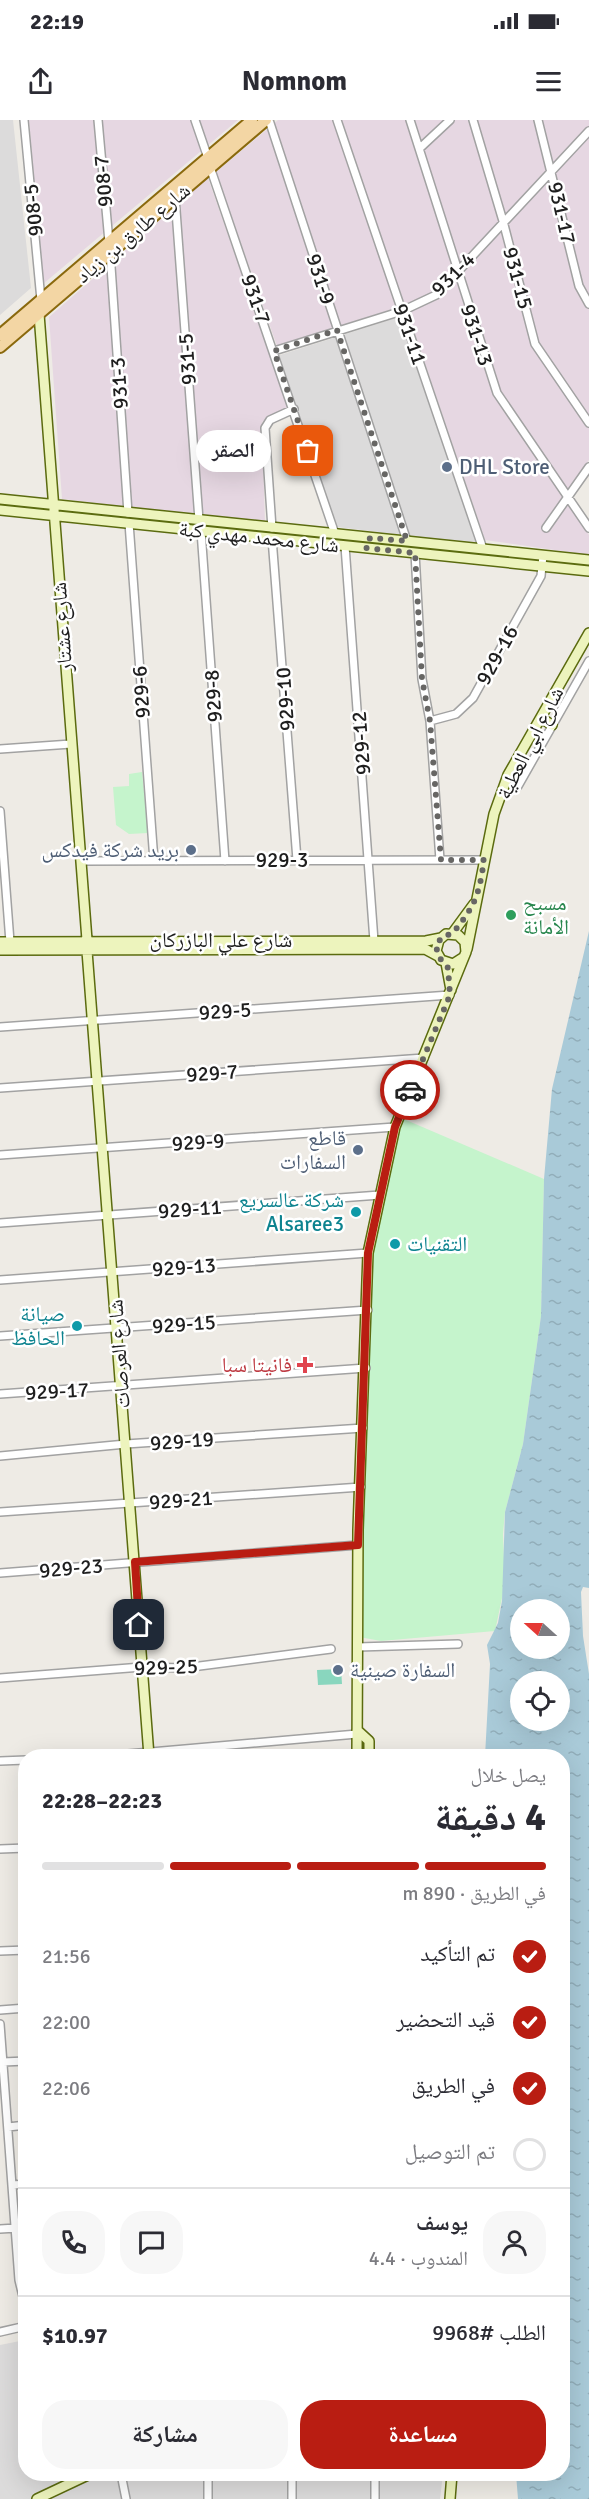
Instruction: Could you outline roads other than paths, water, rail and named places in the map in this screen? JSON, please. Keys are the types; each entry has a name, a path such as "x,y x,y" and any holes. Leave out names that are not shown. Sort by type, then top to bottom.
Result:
{"main road":[{"name":"شارع طارق بن زياد","path":"0,335 41,300 175,197 252,120"},
{"name":"شارع طارق بن زياد","path":"0,346 39,314 110,247 209,163 267,120"}],"street":[{"name":"908-5","path":"24,120 41,300"},
{"name":"908-7","path":"98,120 110,247"},
{"name":"931-7","path":"195,120 335,534"},
{"name":"931-9","path":"267,120 407,541"},
{"name":"931-11","path":"337,120 483,549"},
{"name":"931-13","path":"410,120 497,393 589,528"},
{"path":"420,148 450,120"},
{"name":"931-15","path":"473,120 503,221 535,344 589,423"},
{"name":"931-17","path":"538,120 579,286 589,304"},
{"name":"931-4","path":"274,351 402,311 436,295 589,131"},
{"name":"931-5","path":"175,197 199,520"},
{"name":"931-3","path":"110,247 128,513"},
{"name":"شارع عشتار","path":"39,314 87,940"},
{"name":"929-10","path":"294,409 270,420 264,428 297,860"},
{"path":"546,528 589,467"},
{"name":"شارع محمد مهدي كبة","path":"0,499 129,523 199,520 345,546 589,571"},
{"name":"شارع محمد مهدي كبة","path":"0,510 128,513 201,531 335,534 589,560"},
{"name":"929-6","path":"129,523 154,861"},
{"name":"929-8","path":"201,531 225,861"},
{"path":"366,548 370,538"},
{"name":"929-12","path":"345,546 370,860 374,940"},
{"path":"415,553 422,679 430,721 441,860"},
{"name":"929-16","path":"430,721 456,714 473,698 541,576 543,555"},
{"name":"شارع ابي العطية","path":"357,1749 358,1545 368,1310 368,1253 380,1195 395,1127 465,954 494,814 508,775 589,633"},
{"path":"518,786 589,661"},
{"path":"541,718 552,725"},
{"path":"0,749 71,744"},
{"path":"0,811 5,942"},
{"name":"929-3","path":"81,861 484,860"},
{"name":"شارع ابي العطية","path":"452,934 479,894"},
{"path":"452,934 463,939 465,954 456,963 446,963 438,956 436,945 441,938 452,934"},
{"name":"شارع علي البازركان","path":"5,942 87,940 430,941 441,938"},
{"name":"شارع علي البازركان","path":"0,950 425,949 438,956"},
{"name":"شارع العرصات","path":"87,951 148,1749"},
{"name":"شارع ابي العطية","path":"446,963 450,995"},
{"name":"929-5","path":"0,1027 450,995"},
{"name":"929-7","path":"0,1088 424,1058"},
{"name":"929-9","path":"0,1155 395,1127"},
{"name":"929-11","path":"0,1223 380,1195"},
{"name":"929-13","path":"0,1280 368,1253"},
{"name":"929-15","path":"0,1336 368,1310"},
{"name":"929-17","path":"0,1394 366,1368"},
{"name":"929-19","path":"0,1456 126,1444 363,1428"},
{"name":"929-21","path":"0,1512 361,1487"},
{"name":"929-23","path":"0,1573 358,1545"},
{"path":"358,1647 458,1644"},
{"name":"929-25","path":"0,1678 142,1666 184,1668 331,1649"},
{"path":"210,1749 357,1732 369,1741 369,1749"},
{"path":"0,1761 18,1760"},
{"path":"0,1850 18,1849"},
{"path":"0,1952 18,1951"},
{"path":"0,2010 18,2009"},
{"path":"0,2024 18,2261"},
{"path":"3,2062 18,2061"},
{"path":"8,2127 18,2126"},
{"path":"13,2185 18,2185"},
{"path":"0,2229 16,2228"},
{"path":"0,2332 18,2328"},
{"path":"37,2499 75,2481"},
{"path":"122,2481 126,2499"},
{"path":"208,2481 208,2499"},
{"path":"292,2481 292,2499"},
{"path":"375,2481 375,2499"},
{"path":"450,2499 452,2481"}],"water":[{"path":"589,931 589,1588 583,1587 581,1592 583,1636 589,1674 589,2499 518,2499 517,2481 570,2481 570,1749 485,1749 490,1664 487,1645 498,1623 502,1601 505,1512 523,1444 541,1316 544,1179 552,1089"}],"place":[{"name":"الصقر","path":"308,451"},
{"name":"DHL Store","path":"447,467"},
{"name":"بريد شركة فيدكس","path":"191,850"},
{"name":"مسبح الأمانة","path":"511,915"},
{"name":"قاطع السفارات","path":"358,1150"},
{"name":"شركة عالسريع Alsaree3","path":"356,1212"},
{"name":"التقنيات","path":"395,1244"},
{"name":"صيانة الحافظ","path":"77,1326"},
{"name":"فانيتا سبا","path":"305,1365"},
{"name":"السفارة صينية","path":"338,1670"}]}
